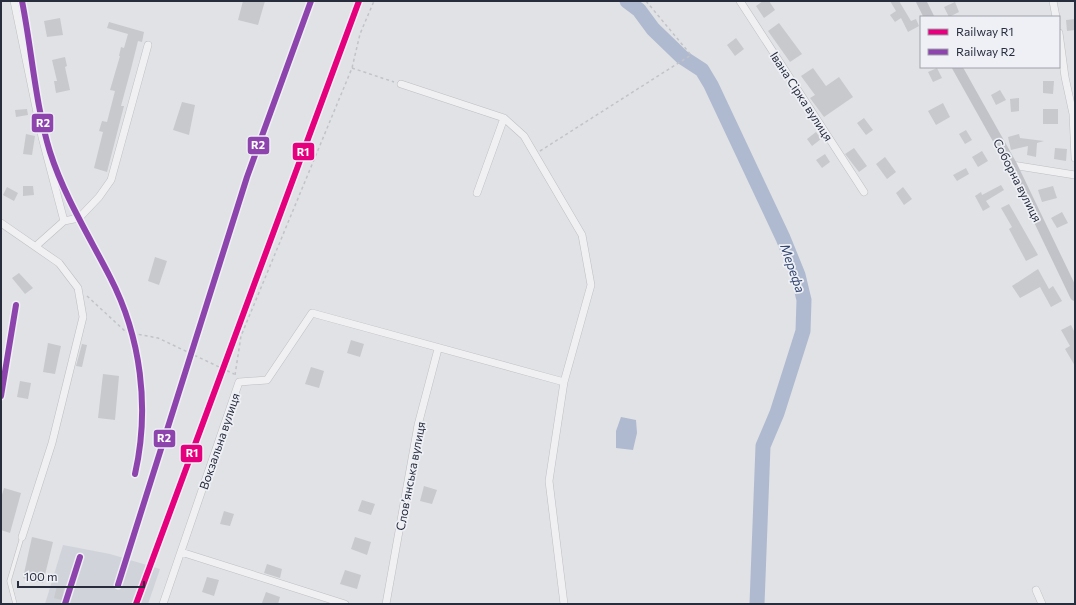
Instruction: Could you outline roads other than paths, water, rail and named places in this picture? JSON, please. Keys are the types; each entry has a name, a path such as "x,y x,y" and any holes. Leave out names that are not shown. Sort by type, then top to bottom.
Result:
{"street":[{"path":"14,1 42,137 64,221"},
{"name":"Івана Сірка вулиця","path":"740,1 864,192"},
{"path":"921,1 929,16"},
{"path":"1053,1 1056,16"},
{"path":"1060,40 1065,77 1073,114 1075,158"},
{"path":"36,246 64,221 79,218 111,180 148,45"},
{"name":"Соборна вулиця","path":"958,68 1012,165 1075,296"},
{"path":"401,84 504,118 524,136 536,154 582,235 591,285 564,382 550,481 564,604"},
{"path":"477,194 504,118"},
{"path":"1012,165 1075,175"},
{"path":"1,223 59,263 78,288 83,317 52,443 22,537"},
{"name":"Вокзальна вулиця","path":"163,604 239,382 267,380 312,313 438,349"},
{"path":"438,349 564,382"},
{"name":"Слов’янська вулиця","path":"386,604 418,425 438,349"},
{"path":"181,552 345,604"},
{"path":"1036,590 1042,604"}],"lane":[{"path":"15,604 9,581 22,537"}],"water":[{"path":"621,417 636,420 637,433 633,450 616,448 616,431"}],"waterway":[{"name":"Мерефа","path":"627,1 639,10 653,29 682,57 702,70 711,85 783,238 798,275 804,300 803,331 777,413 763,446 757,604"}],"rail line":[{"name":"R2","path":"22,1 37,96 50,152 62,184 77,216 121,300 135,348 140,373 142,398 140,449 135,474"},
{"name":"R2","path":"118,585 247,177 311,1"},
{"name":"R1","path":"136,604 359,1"},
{"name":"R2","path":"1,396 16,305"},
{"name":"R2","path":"65,604 80,557"}]}
